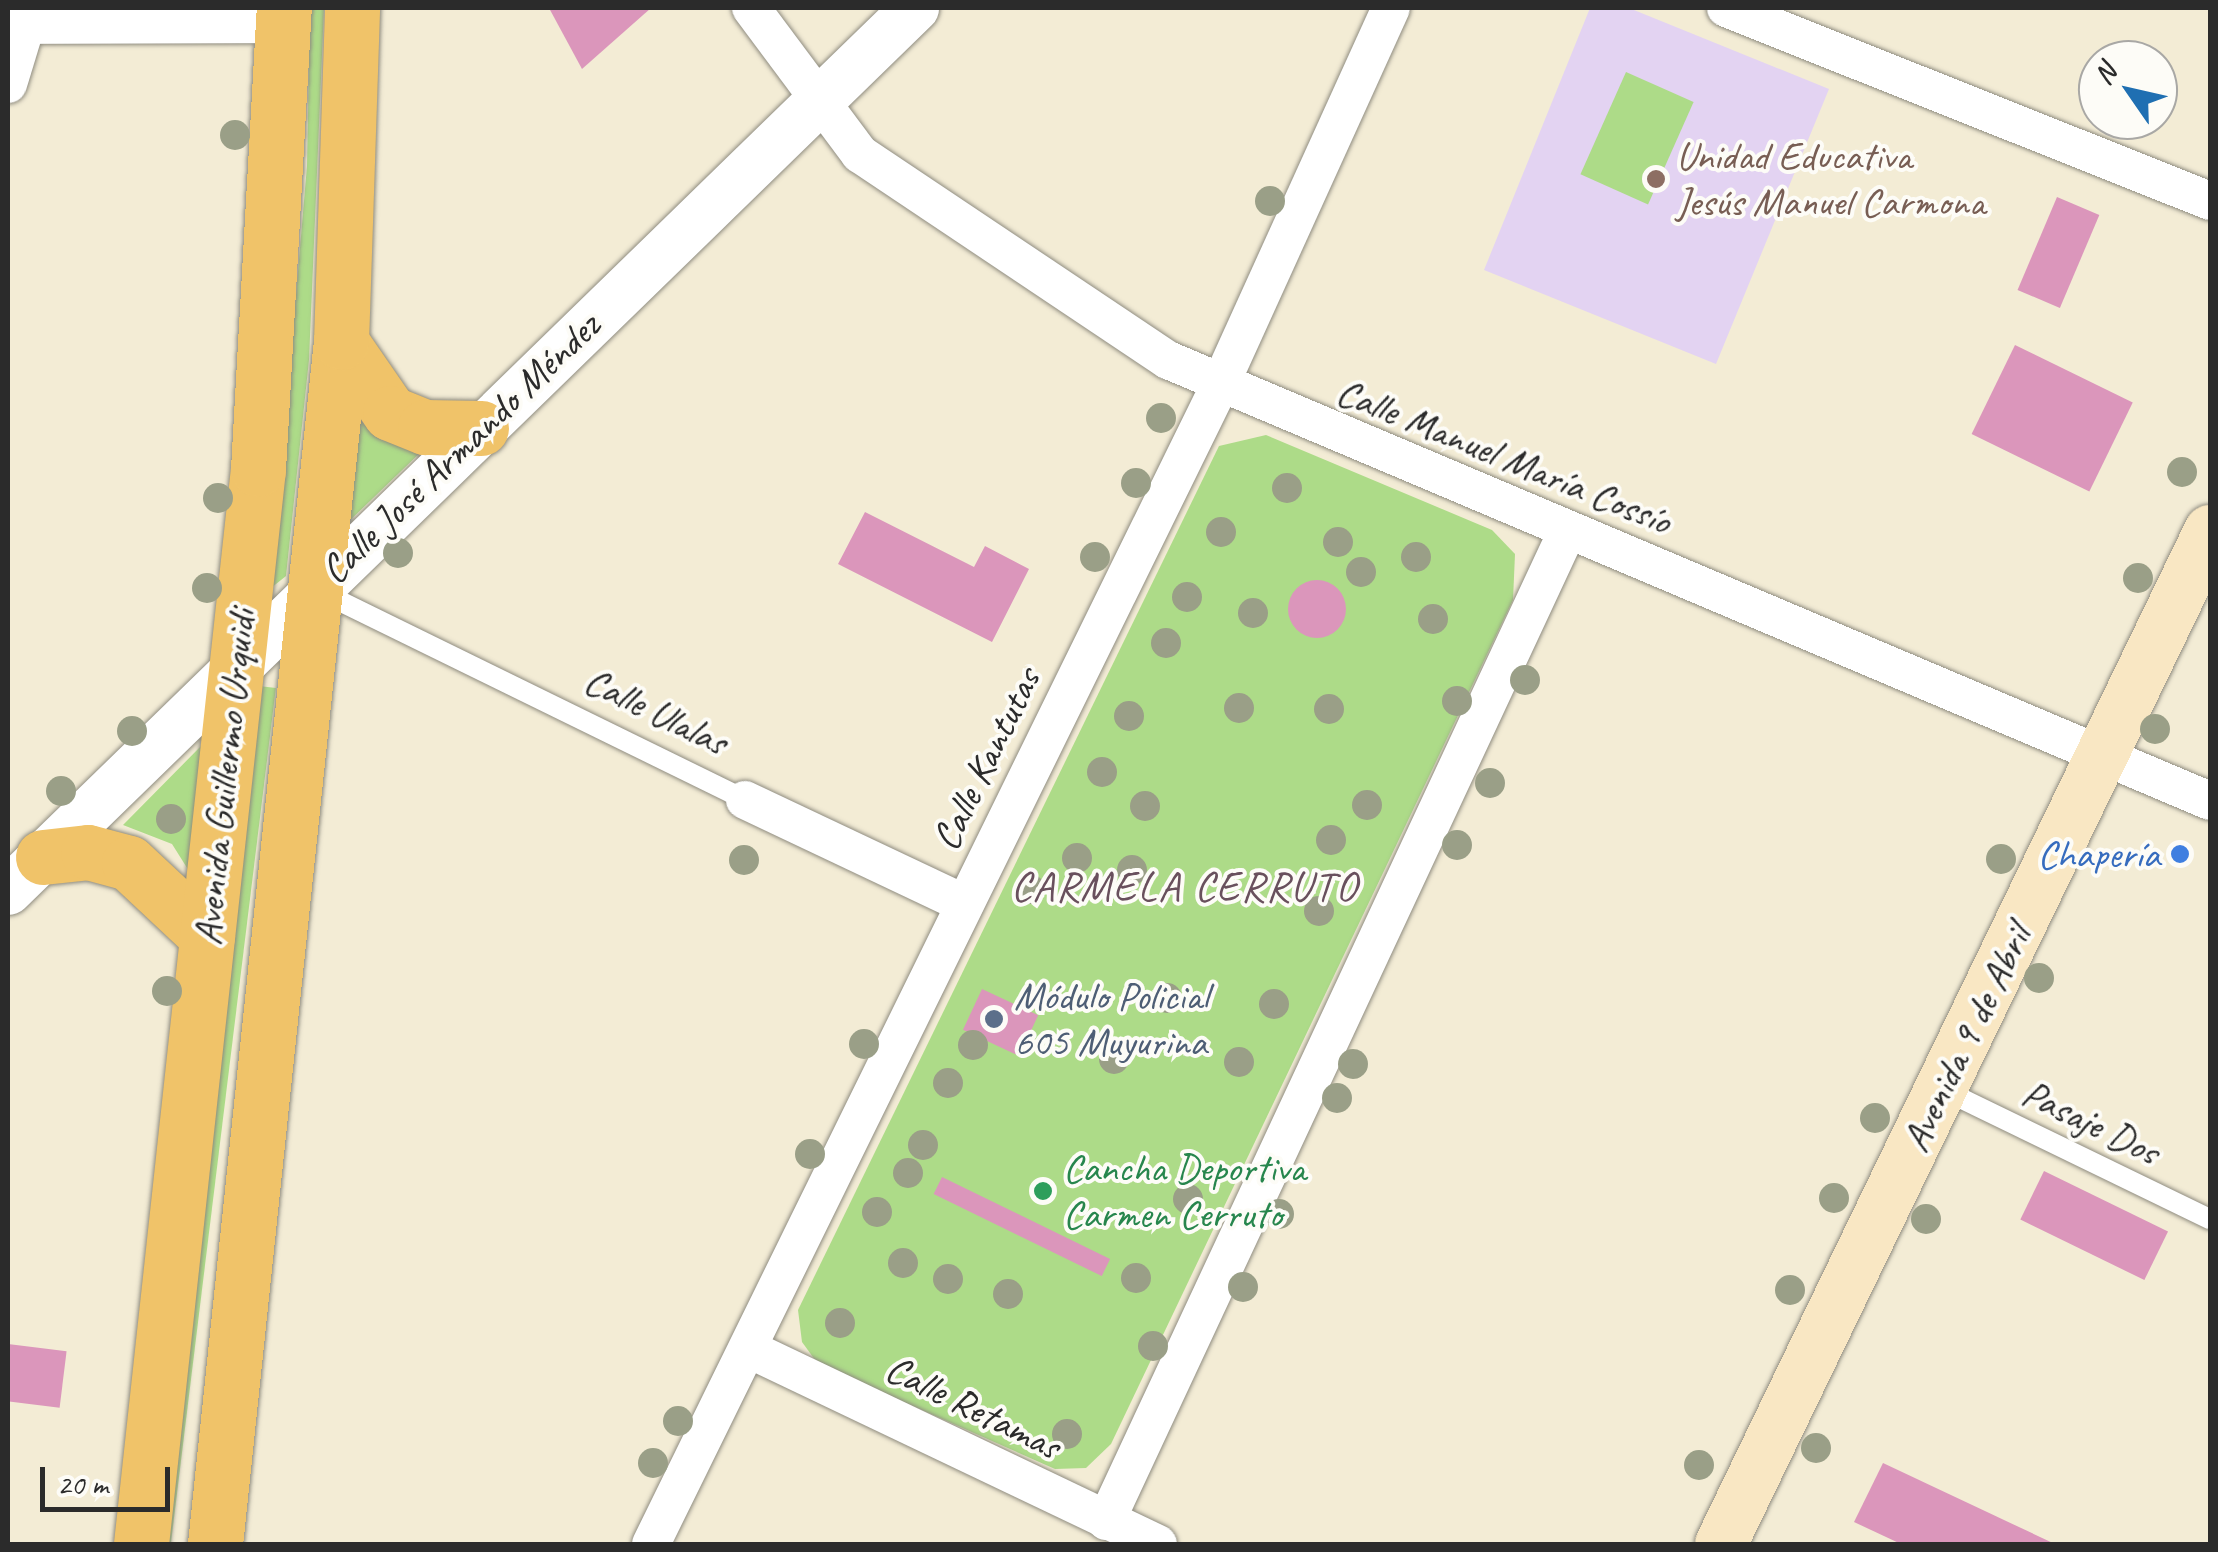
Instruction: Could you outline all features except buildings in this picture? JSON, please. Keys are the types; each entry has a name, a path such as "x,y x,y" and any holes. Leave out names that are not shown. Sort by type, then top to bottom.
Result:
{"main road":[{"name":"Avenida Guillermo Urquidi","path":"215,1544 341,342 352,8"},
{"name":"Avenida Guillermo Urquidi","path":"142,1544 258,469 284,16"},
{"path":"341,342 390,413 425,427 481,428"},
{"name":"Avenida 9 de Abril","path":"1721,1544 2210,531"},
{"path":"25,874 88,852 128,863 207,936"}],"street":[{"name":"Calle Manuel María Cossío","path":"751,8 817,103 860,154 1219,387 2210,801"},
{"name":"Calle José Armando Méndez","path":"25,874 314,588 914,8"},
{"name":"Calle Kantutas","path":"651,1544 1219,387 1391,8"},
{"path":"1726,8 2210,202"},
{"path":"8,84 16,27 284,16"},
{"path":"1106,1521 1568,530"},
{"name":"Calle Ulalas","path":"744,800 964,904"},
{"name":"Calle Retamas","path":"748,1349 1158,1544"}],"lane":[{"name":"Calle Ulalas","path":"314,588 744,800"},
{"name":"Pasaje Dos","path":"1942,1089 2210,1219"}],"shaded area":[{"name":"Unidad Educativa Jesús Manuel Carmona","path":"1590,8 1629,8 1829,89 1716,364 1484,270"}],"green space":[{"path":"310,8 324,8 309,360 286,576 271,588 307,166"},
{"path":"1626,72 1694,102 1648,204 1580,174"},
{"path":"355,416 382,440 424,449 342,528"},
{"path":"1266,435 1492,530 1515,554 1513,600 1111,1444 1086,1468 1055,1469 818,1364 802,1342 798,1310 1219,446"},
{"path":"259,686 276,688 171,1544 154,1543"},
{"path":"203,744 189,871 172,844 123,825"}],"place":[{"name":"Unidad Educativa Jesús Manuel Carmona","path":"1656,179"},
{"name":"Chapería","path":"2180,854"},
{"name":"Módulo Policial 605 Muyurina","path":"994,1019"},
{"name":"Cancha Deportiva Carmen Cerruto","path":"1043,1191"}],"district":[{"name":"CARMELA CERRUTO","path":"1185,887"}]}
